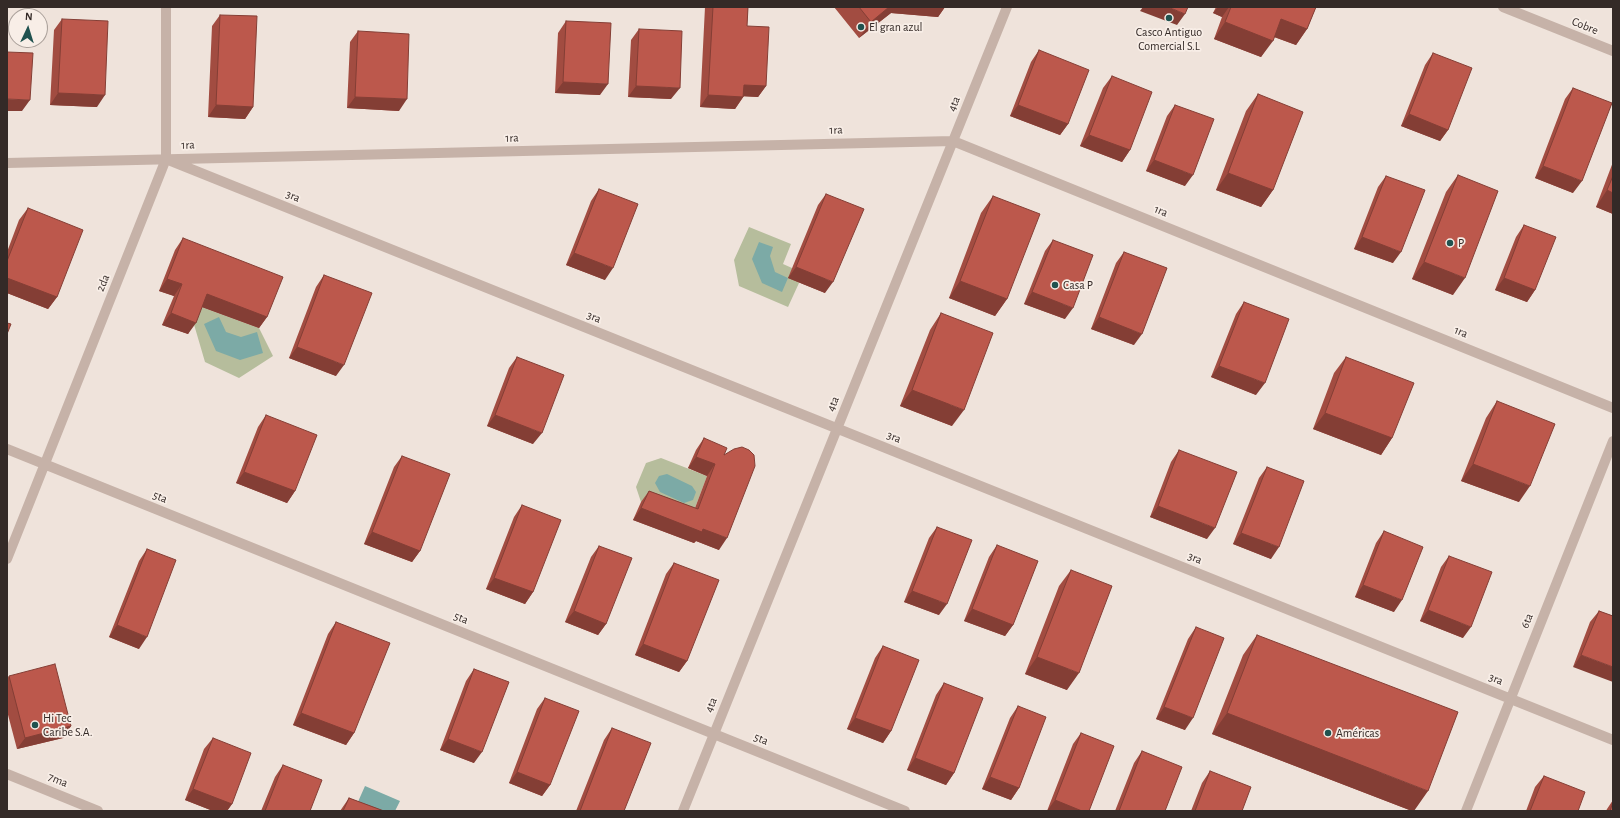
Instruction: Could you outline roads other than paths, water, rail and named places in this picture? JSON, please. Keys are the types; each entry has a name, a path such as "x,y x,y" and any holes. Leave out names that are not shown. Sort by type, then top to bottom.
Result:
{"street":[{"name":"2da","path":"7,558 166,159 166,7"},
{"name":"4ta","path":"682,811 1007,7"},
{"name":"Cobre","path":"1503,7 1613,51"},
{"name":"1ra","path":"7,163 952,141 1613,408"},
{"name":"3ra","path":"166,159 1613,740"},
{"name":"6ta","path":"1466,811 1613,441"},
{"name":"5ta","path":"7,449 904,811"},
{"name":"7ma","path":"7,774 98,811"}],"water":[{"path":"759,242 773,247 770,256 775,272 788,278 782,292 762,283 752,259"},
{"path":"219,317 226,332 241,337 257,332 263,353 240,360 216,351 204,324"},
{"path":"667,474 692,486 696,492 693,500 684,503 660,492 655,483 659,476"},
{"path":"365,786 400,801 395,811 373,811 357,804"}],"place":[{"name":"Casco Antiguo Comercial S.L","path":"1169,18"},
{"name":"El gran azul","path":"861,27"},
{"name":"P","path":"1450,243"},
{"name":"Casa P","path":"1055,285"},
{"name":"Hi Tec Caribe S.A.","path":"35,725"},
{"name":"Américas","path":"1328,733"}]}
